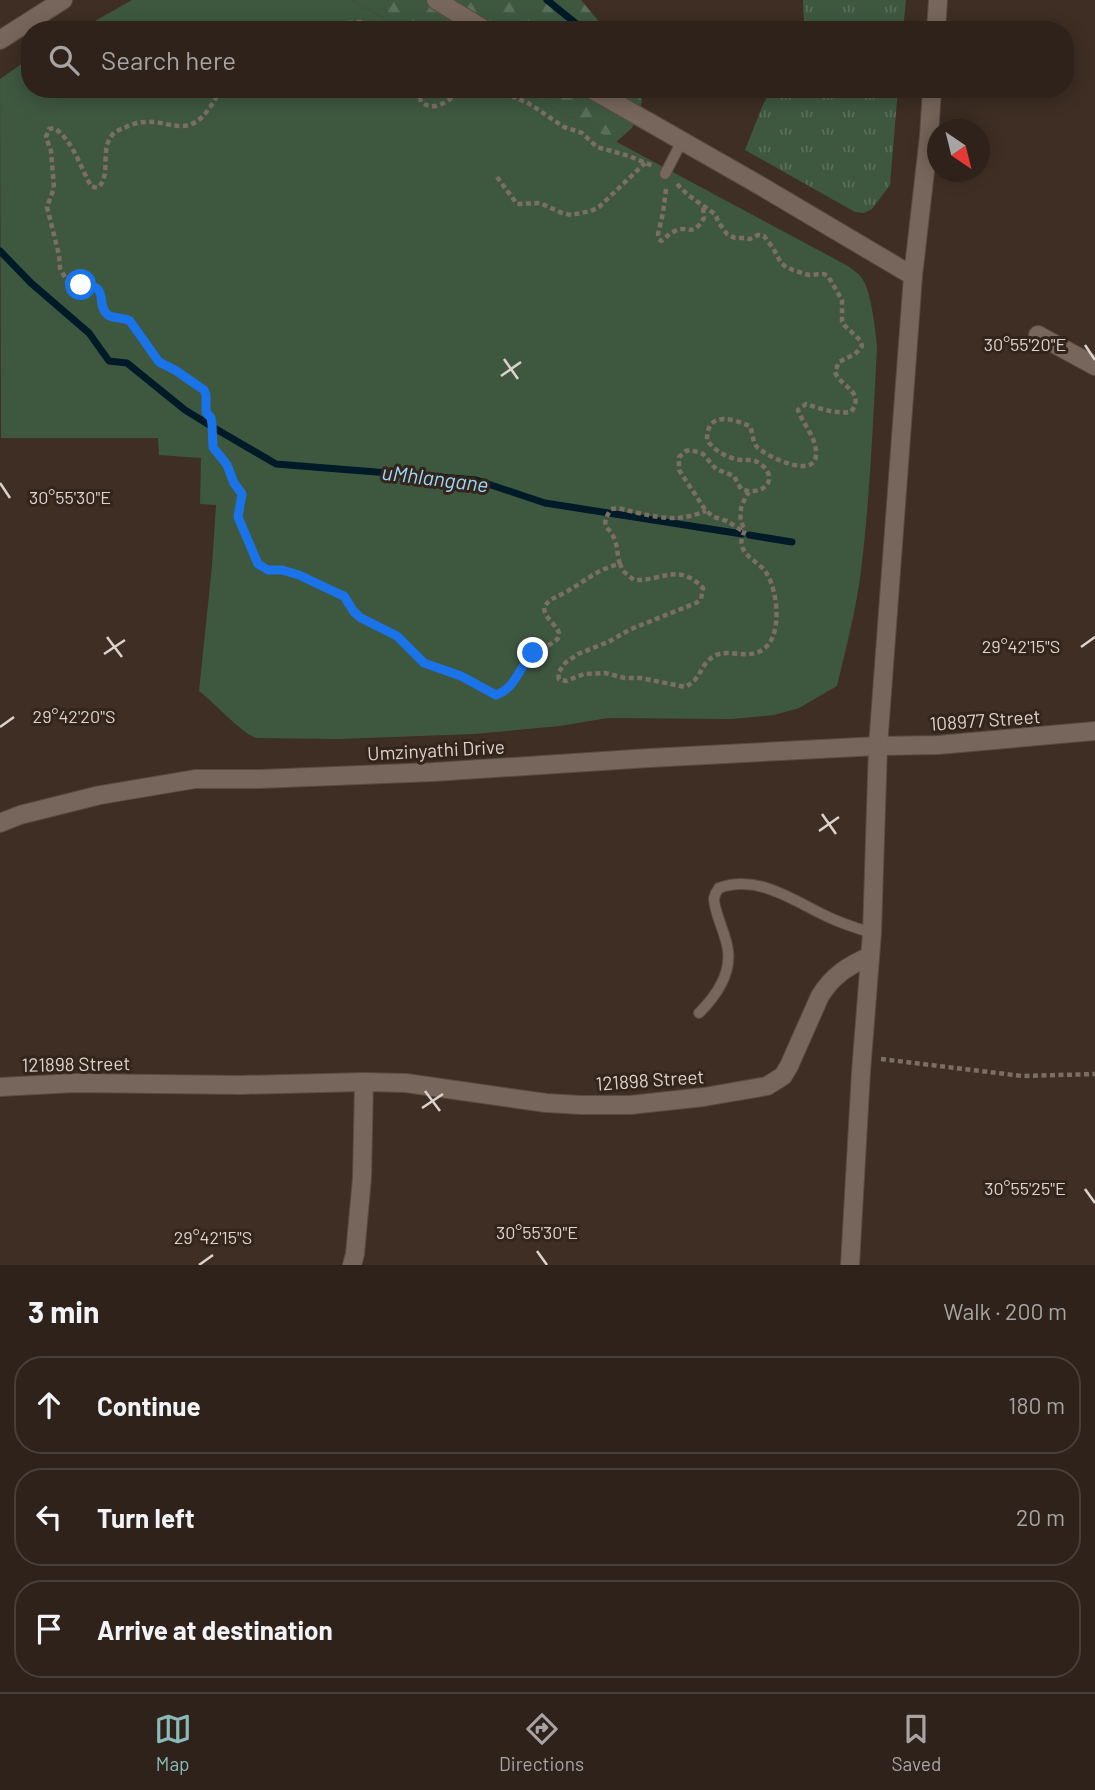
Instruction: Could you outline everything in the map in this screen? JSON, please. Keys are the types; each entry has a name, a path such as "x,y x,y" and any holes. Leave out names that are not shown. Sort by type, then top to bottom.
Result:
{"street":[{"path":"30,21 63,0"},
{"path":"436,0 470,21"},
{"path":"937,21 938,0"},
{"path":"0,40 21,27"},
{"path":"607,98 913,276"},
{"path":"850,1265 872,933 878,746 913,276 931,98"},
{"path":"1038,335 1095,366"},
{"name":"108977 Street","path":"878,746 938,745 1095,731"},
{"name":"Umzinyathi Drive","path":"0,822 100,795 195,779 434,772 878,746"},
{"name":"121898 Street","path":"0,1087 75,1083 405,1083 546,1103 581,1105 630,1105 747,1091 767,1086 783,1076 826,986 847,967 870,956"},
{"path":"352,1265 362,1178 364,1082"}],"lane":[{"path":"665,174 682,141"},
{"path":"699,1013 718,991 727,968 728,948 713,900 719,888 735,885 768,887 829,918 872,933"}],"path":[{"path":"216,98 197,122 190,125 175,126 146,121 114,133 105,153 104,180 97,188 91,186 62,135 54,128 49,129 46,136 51,151 54,188 47,207 63,276 71,282 98,289 109,316 130,321 159,362 204,390 206,412 212,424 213,447 227,465 242,494 238,517 258,564 268,570 282,570 299,575 344,596 361,618 397,636 424,663 461,676 496,695 507,690 533,653 559,636 558,630 544,613 546,603 595,573 620,564"},
{"path":"419,98 430,107 437,107 451,98"},
{"path":"517,98 564,127 582,133 597,147 655,167 715,214 727,234 750,239 758,235 764,236 781,263 809,275 828,276 842,300 842,321 860,340 862,346 855,354 839,362 835,372 837,378 853,391 855,408 845,413 806,404 798,410 817,450 809,465 786,464 758,448 750,426 720,418 711,426 707,440 712,447 732,458 758,462 767,471 769,478 766,486 757,492 749,492 741,489 734,476 716,469 703,454 691,450 679,457 679,470 706,511 744,532"},
{"path":"497,177 517,204 540,203 571,215 591,211 599,206 645,163"},
{"path":"665,174 666,199 658,234 661,241 678,229 694,230 704,218 704,206"},
{"path":"706,511 681,519 649,516 620,508 611,509 605,523 616,542 623,571 634,580 677,573 686,575 703,588 703,594 701,599 685,609 631,629 578,654 562,666 558,673 559,679 566,681 584,674 605,673 685,687 697,679 705,664 718,654 748,655 763,650 769,644 776,628 776,606 771,582 763,569 742,548 741,541 745,530 739,517 749,492"},
{"path":"862,1056 1022,1076 1095,1074"}],"green space":[{"path":"132,0 351,0 390,21 95,21"},
{"path":"351,0 581,0 598,21 390,21"},
{"path":"803,0 906,0 904,21 804,21"},
{"path":"21,64 21,98 535,98 855,271 866,285 873,312 877,347 861,571 854,615 837,686 799,708 774,715 732,719 608,718 560,726 474,734 339,739 256,738 243,730 199,691 216,505 200,504 201,458 159,455 158,438 1,438 0,79"},
{"path":"535,98 641,98 632,128 616,142"},
{"path":"766,98 897,98 890,185 872,209 864,213 855,212 745,150"}],"waterway":[{"path":"547,0 573,21"},
{"name":"uMhlangane","path":"0,251 31,283 89,333 109,361 127,363 185,410 211,426"},
{"name":"uMhlangane","path":"216,429 276,464 476,480 545,503 742,534"},
{"name":"uMhlangane","path":"749,535 792,542"}],"route":[{"path":"81,285 98,289 109,316 130,321 159,362 204,390 206,412 211,418 214,431 213,447 227,465 242,494 238,517 258,564 268,570 282,570 299,575 344,596 361,618 397,636 424,663 461,676 492,694 507,690 533,653"}]}
